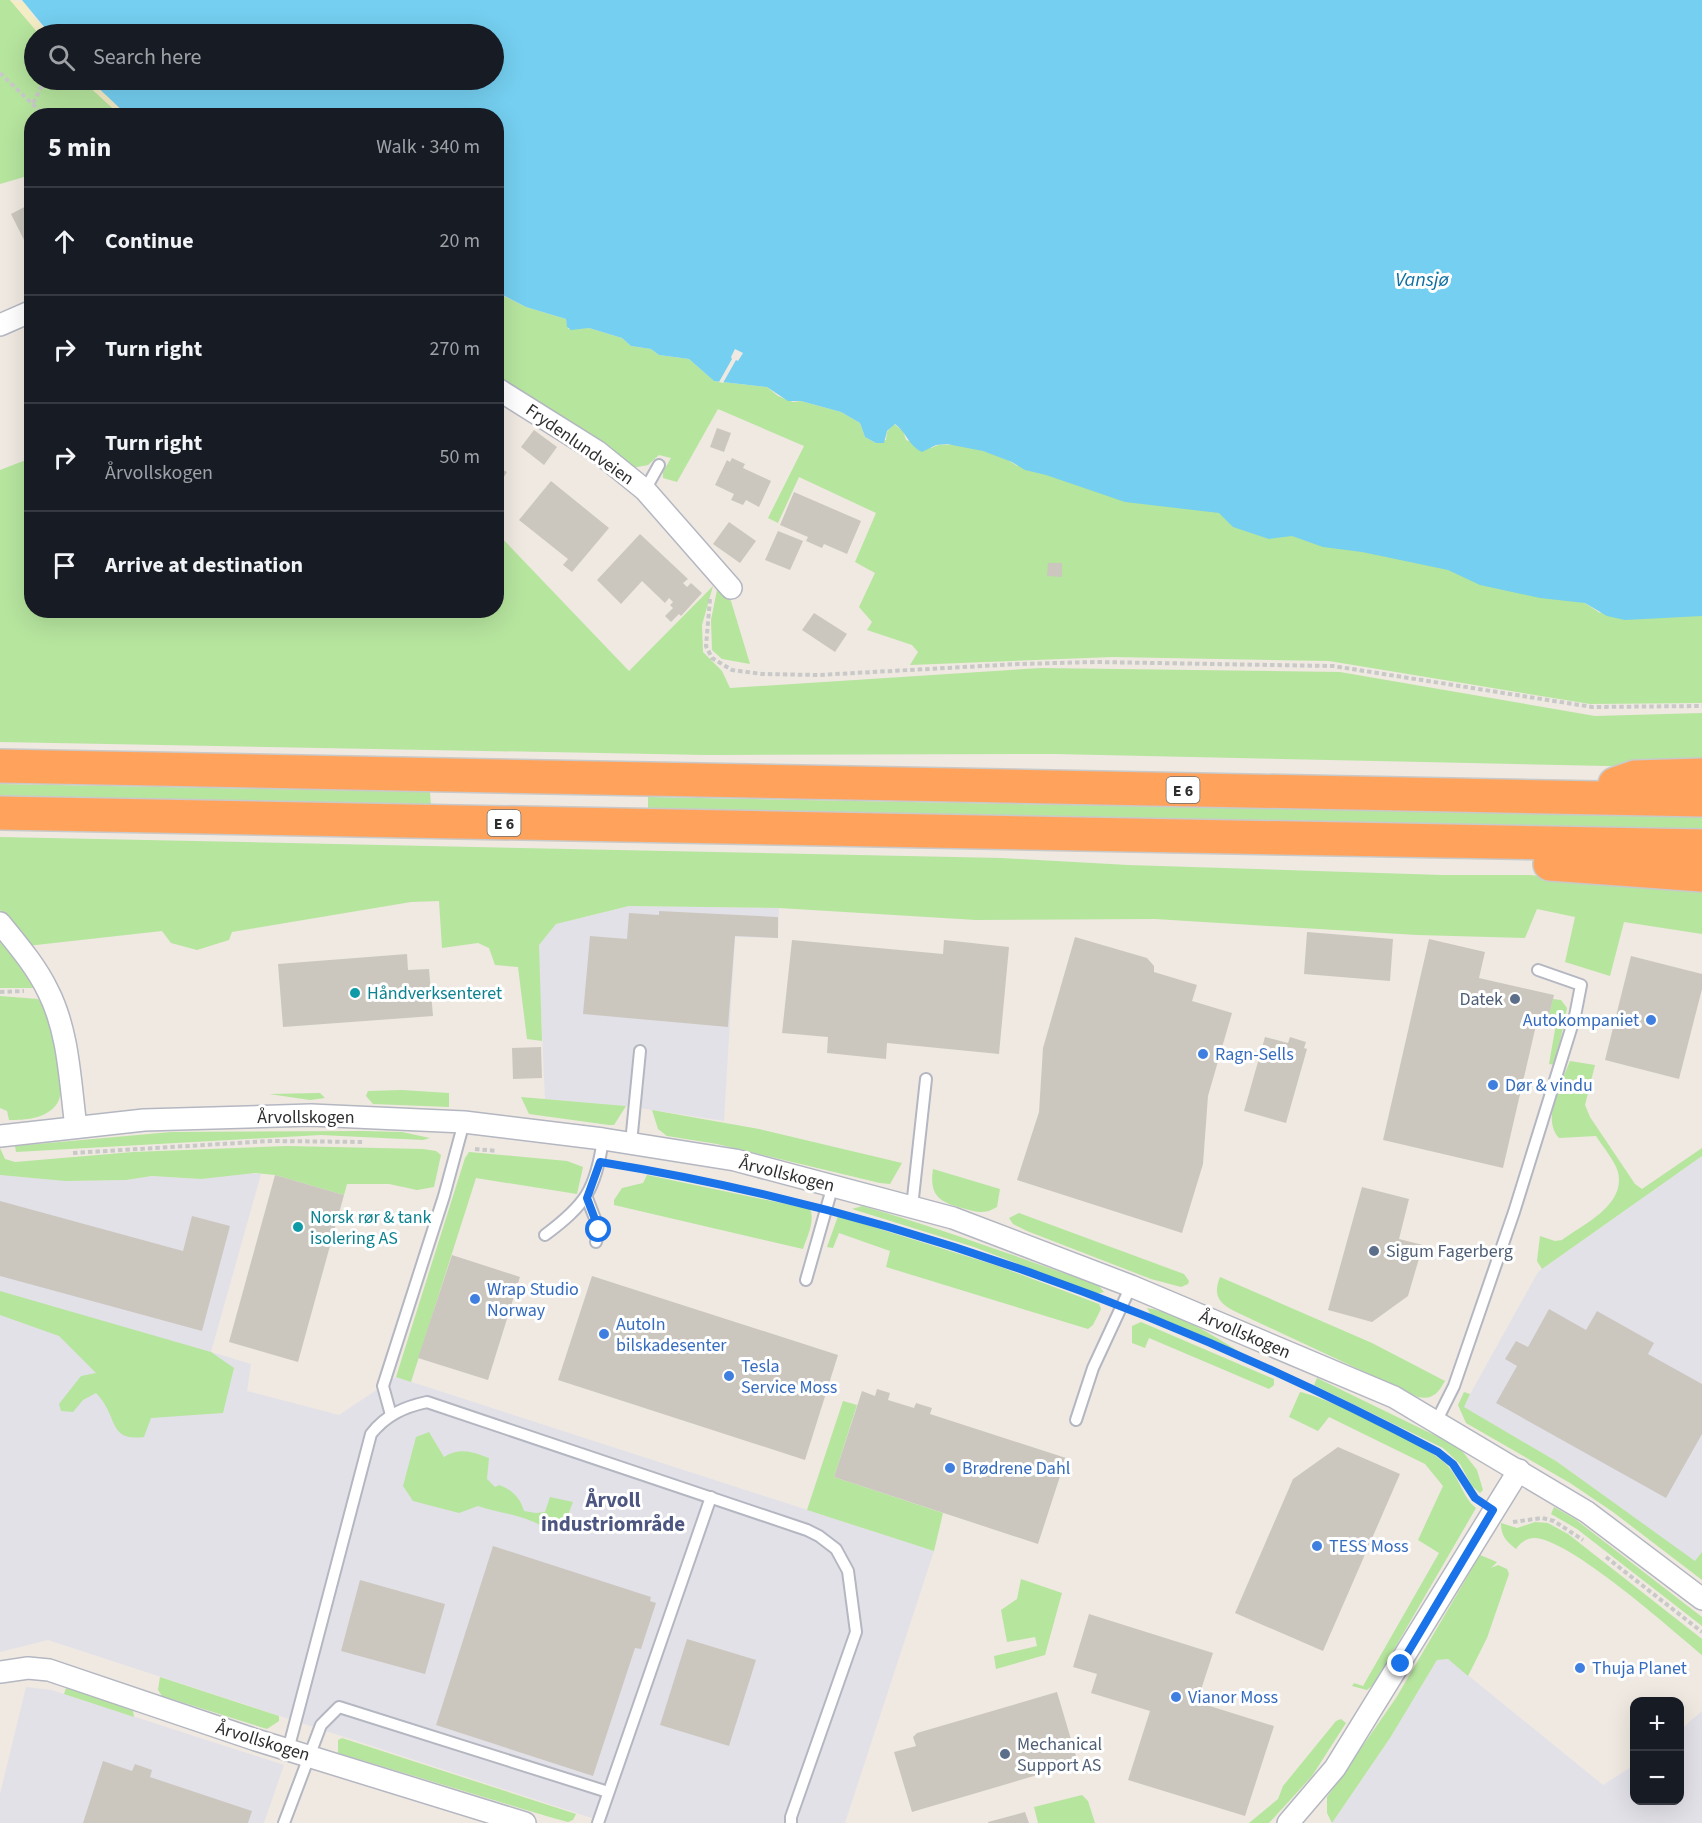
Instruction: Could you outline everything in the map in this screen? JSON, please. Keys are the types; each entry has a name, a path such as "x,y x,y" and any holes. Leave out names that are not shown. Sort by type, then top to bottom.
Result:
{"highway":[{"name":"E 6","path":"0,766 1702,801"},
{"name":"E 6","path":"1579,798 1635,777 1702,776"},
{"name":"E 6","path":"0,813 1702,846"},
{"name":"E 6","path":"1486,842 1533,863 1702,875"}],"street":[{"path":"0,325 24,314"},
{"name":"Frydenlundveien","path":"504,393 598,452 645,490 724,580"},
{"path":"0,922 49,992 65,1042 76,1127"},
{"name":"Årvollskogen","path":"0,1136 144,1120 311,1115 464,1122 603,1139 735,1160 833,1185 953,1218 1131,1286 1394,1396 1587,1512 1702,1599"},
{"path":"1288,1823 1335,1768 1519,1470"},
{"name":"Årvollskogen","path":"0,1672 28,1668 50,1670 288,1749 525,1823"}],"lane":[{"path":"645,490 659,465"},
{"path":"1437,1420 1454,1386 1514,1212 1575,1016 1581,985 1538,970"},
{"path":"631,1143 640,1051"},
{"path":"912,1207 926,1079"},
{"path":"392,1415 383,1386 464,1122"},
{"path":"544,1235 572,1215 587,1198 600,1162 603,1139"},
{"path":"806,1280 833,1185"},
{"path":"587,1198 599,1230 596,1242"},
{"path":"1076,1420 1093,1368 1131,1286"},
{"path":"288,1749 371,1434 380,1423 392,1415 406,1407 427,1402 711,1497 819,1536 836,1549 848,1571 856,1632 791,1817 791,1823"},
{"path":"598,1823 711,1497"},
{"path":"284,1823 321,1725 339,1707 608,1792"}],"path":[{"path":"0,73 37,108"},
{"path":"33,104 40,90"},
{"path":"724,580 710,602 706,646 712,658 722,666 747,673 819,675 1096,662 1334,666 1592,707 1702,706"},
{"path":"72,1153 270,1142 372,1142"},
{"path":"457,1147 503,1152"},
{"path":"674,1175 787,1199"},
{"path":"900,1229 992,1259"},
{"path":"1320,1392 1438,1452 1453,1464 1475,1498 1493,1510 1516,1523 1542,1518 1554,1521 1592,1547"},
{"path":"1602,1554 1702,1632"}],"shaded area":[{"path":"629,906 779,908 778,938 735,937 724,1121 626,1106 545,1099 538,945 556,924"},
{"path":"1702,1156 1702,1567 1556,1461 1463,1407 1538,1272"},
{"path":"243,1173 261,1174 211,1352 251,1364 247,1391 339,1415 396,1377 934,1551 845,1823 607,1823 48,1640 0,1652 0,1175 65,1181 126,1180 152,1176 201,1179"},
{"path":"1448,1659 1603,1785 1630,1768 1630,1805 1684,1805 1684,1727 1702,1711 1702,1823 1332,1823 1390,1738 1437,1660"},
{"path":"26,1687 52,1690 284,1765 264,1823 0,1823 0,1794"}],"green space":[{"path":"0,0 10,0 30,24 24,24 24,90 93,90 112,108 24,108 24,177 0,184"},
{"path":"504,296 526,307 566,319 568,329 589,328 622,338 631,346 651,349 659,355 689,359 714,381 767,387 778,396 793,402 801,401 841,412 860,423 865,437 876,443 886,440 887,432 894,424 903,431 906,440 932,448 949,445 975,449 1000,457 1017,466 1030,452 1585,603 1600,613 1702,539 1702,703 1590,704 1329,661 1113,657 910,665 918,652 912,645 867,630 872,622 859,607 875,573 855,562 876,513 799,477 778,523 768,518 804,446 718,409 677,482 663,478 663,472 671,458 659,455 648,465 632,468 504,384"},
{"path":"24,461 24,618 504,618 504,540 629,671 713,586 702,625 703,652 722,671 730,688 1041,668 1340,672 1595,716 1702,713 1702,768 1055,754 707,755 0,742 0,470"},
{"path":"718,585 731,601 750,664 722,659 712,650 711,620"},
{"path":"0,784 430,792 431,806 0,797"},
{"path":"648,797 1702,817 1702,830 700,811 648,808"},
{"path":"0,837 1002,858 1128,865 1442,875 1529,875 1702,887 1702,934 1624,922 1610,976 1565,962 1575,917 1537,909 1525,938 1417,935 1155,919 976,920 779,908 629,906 556,924 539,945 542,1041 527,1039 518,967 495,965 489,948 478,943 442,948 439,901 411,902 232,932 229,940 197,950 171,943 162,931 27,946 0,910"},
{"path":"0,936 16,955 35,988 0,988"},
{"path":"0,996 38,999 48,1020 57,1052 61,1083 60,1096 56,1105 41,1116 9,1120 7,1111 0,1108"},
{"path":"1553,999 1561,1000 1567,1008 1555,1065 1549,1064 1556,1024 1547,1021"},
{"path":"1570,1061 1595,1065 1585,1105 1590,1117 1635,1184 1642,1189 1702,1148 1702,1156 1542,1269 1537,1261 1540,1236 1555,1241 1562,1240 1610,1204 1619,1184 1618,1172 1612,1159 1596,1136 1559,1138 1554,1130 1552,1111"},
{"path":"402,1090 449,1093 449,1107 373,1104 366,1096 368,1091"},
{"path":"320,1093 325,1098 310,1100 269,1094"},
{"path":"521,1097 626,1106 614,1125 609,1125 529,1114"},
{"path":"652,1110 759,1129 902,1163 890,1184 880,1183 717,1144 667,1136 658,1129"},
{"path":"171,1132 402,1132 430,1138 423,1140 321,1135 16,1152 15,1146"},
{"path":"287,1146 423,1149 436,1151 441,1155 434,1187 417,1190 389,1184 347,1184 344,1195 275,1175 255,1173 201,1179 152,1176 126,1180 65,1181 0,1175 0,1148 5,1159 15,1162 133,1152"},
{"path":"469,1152 567,1161 583,1167 577,1194 476,1178 411,1382 396,1377 465,1158"},
{"path":"933,1169 1000,1189 997,1207 984,1212 976,1212 947,1203 934,1191"},
{"path":"647,1175 810,1209 811,1223 803,1249 614,1205 614,1200 622,1188 643,1183"},
{"path":"862,1206 952,1234 1098,1285 1104,1292 1097,1294 974,1247 852,1209"},
{"path":"1019,1213 1184,1274 1189,1281 1188,1284 1181,1287 1151,1279 1027,1231 1013,1224 1009,1218"},
{"path":"838,1216 998,1266 1099,1304 1101,1309 1093,1325 1088,1329 886,1267 890,1251 839,1233 833,1248 827,1247"},
{"path":"1220,1277 1372,1343 1445,1381 1434,1395 1418,1397 1229,1308 1218,1297"},
{"path":"0,1291 211,1352 234,1368 223,1413 151,1418 144,1437 132,1437 119,1431 96,1393 83,1400 73,1412 61,1411 59,1404 81,1376 96,1373 59,1336 0,1315"},
{"path":"1147,1308 1186,1321 1248,1357 1151,1315"},
{"path":"1141,1322 1274,1379 1274,1385 1269,1389 1149,1338 1145,1348 1132,1343 1132,1326"},
{"path":"1317,1378 1459,1447 1477,1470 1483,1490 1480,1493 1472,1486 1460,1464 1443,1448 1314,1385"},
{"path":"1300,1392 1353,1412 1399,1434 1435,1455 1454,1474 1467,1498 1476,1508 1374,1684 1367,1690 1352,1686 1354,1683 1363,1686 1439,1553 1418,1540 1443,1486 1425,1464 1329,1417 1318,1431 1289,1417"},
{"path":"1464,1392 1470,1394 1464,1407 1556,1461 1695,1561 1702,1552 1702,1580 1613,1512 1570,1483 1466,1423 1458,1405"},
{"path":"843,1401 857,1405 834,1477 943,1513 934,1551 807,1510"},
{"path":"429,1432 444,1457 461,1451 489,1458 487,1479 495,1487 499,1485 512,1492 518,1498 524,1511 545,1512 550,1497 573,1502 563,1528 549,1531 524,1518 478,1506 459,1513 413,1501 403,1486 416,1437"},
{"path":"1554,1507 1575,1519 1702,1617 1702,1626 1577,1529 1551,1514"},
{"path":"1535,1522 1548,1523 1568,1534 1702,1639 1702,1655 1620,1587 1571,1553 1550,1542 1534,1538 1524,1541 1516,1549 1503,1535 1501,1523 1517,1528"},
{"path":"1480,1555 1497,1562 1491,1568 1498,1565 1507,1569 1509,1574 1487,1638 1468,1676 1448,1659 1437,1660 1390,1738 1332,1823 1327,1813 1327,1797 1396,1698"},
{"path":"1021,1579 1062,1593 1045,1655 996,1669 994,1656 1037,1646 1035,1637 1007,1642 1001,1610 1017,1599"},
{"path":"160,1677 279,1716 279,1721 267,1729 162,1696 158,1690"},
{"path":"66,1688 125,1706 133,1711 134,1717 64,1694"},
{"path":"1341,1719 1346,1723 1312,1776 1269,1823 1249,1823 1278,1799 1283,1786 1336,1721"},
{"path":"342,1738 576,1814 573,1820 568,1822 338,1753 338,1740"},
{"path":"1082,1795 1088,1801 1095,1823 1038,1823 1034,1807"}],"sand":[{"path":"10,0 24,2 41,24 30,24"},
{"path":"93,90 101,90 120,108 112,108"}],"water":[{"name":"Vansjø","path":"22,0 1702,0 1702,616 1625,620 1607,616 1585,603 1540,598 1480,585 1448,570 1362,552 1323,547 1292,536 1269,539 1233,527 1219,513 1125,502 1025,470 1012,462 983,451 947,444 936,445 922,452 895,424 887,431 884,443 876,443 865,437 860,423 841,412 801,401 788,401 767,387 714,381 689,359 659,355 651,349 631,346 622,338 589,328 571,330 567,327 566,319 526,307 504,296 504,108 120,108 101,90 504,90 504,24 42,24"}],"pier":[{"path":"735,349 743,353 738,361 736,360 723,383 719,382 732,359"}],"building":[{"path":"24,207 24,240 11,214"},
{"path":"717,428 731,433 724,452 710,447"},
{"path":"534,430 557,447 544,465 521,447"},
{"path":"732,458 745,464 743,468 771,481 759,507 746,500 743,505 731,500 734,494 715,485 727,460 730,462"},
{"path":"551,481 609,528 572,572 563,565 568,559 519,520"},
{"path":"794,492 861,521 847,554 824,544 822,548 806,541 808,537 780,525"},
{"path":"729,522 756,541 740,563 713,544"},
{"path":"778,531 803,541 790,570 765,560"},
{"path":"640,534 688,579 683,583 687,587 691,583 702,593 681,616 679,614 671,622 665,616 673,608 670,605 673,602 669,598 665,603 642,581 621,604 597,580"},
{"path":"1048,563 1062,563 1062,577 1047,576"},
{"path":"814,613 847,634 835,652 802,630"},
{"path":"659,911 778,917 778,938 735,936 728,1027 583,1014 590,936 627,939 629,913 659,915"},
{"path":"1307,932 1393,939 1390,981 1304,974"},
{"path":"1075,937 1147,958 1154,966 1154,972 1197,985 1192,1001 1232,1013 1208,1096 1203,1164 1182,1233 1017,1180 1039,1112 1043,1048"},
{"path":"1429,939 1485,952 1479,978 1554,995 1547,1023 1537,1021 1503,1168 1383,1140"},
{"path":"792,940 943,954 944,940 1009,947 999,1054 887,1043 886,1059 827,1053 828,1037 782,1033"},
{"name":"Håndverksenteret","path":"407,954 408,970 429,969 433,1016 283,1027 278,964"},
{"path":"1631,956 1702,974 1702,989 1679,1079 1605,1060"},
{"path":"1265,1037 1288,1043 1290,1037 1306,1042 1304,1048 1307,1049 1286,1123 1244,1111"},
{"path":"541,1047 542,1078 513,1079 512,1048"},
{"path":"275,1175 344,1195 298,1362 229,1342"},
{"path":"1362,1187 1409,1199 1399,1239 1423,1245 1408,1296 1372,1322 1328,1310"},
{"path":"0,1201 183,1251 192,1216 230,1226 202,1331 0,1276"},
{"name":"Wrap Studio Norway","path":"452,1255 520,1277 488,1380 418,1358"},
{"path":"592,1276 838,1355 805,1460 558,1380"},
{"path":"1549,1309 1586,1330 1597,1311 1654,1343 1648,1354 1702,1384 1702,1434 1666,1498 1496,1403 1517,1366 1505,1359 1516,1341 1528,1347"},
{"name":"Brødrene Dahl","path":"877,1389 890,1393 888,1400 914,1408 916,1403 932,1408 930,1414 1066,1458 1038,1544 834,1477 862,1391 875,1396"},
{"name":"TESS Moss","path":"1338,1447 1400,1474 1323,1651 1235,1613 1293,1479"},
{"path":"493,1546 651,1597 650,1601 656,1603 641,1649 635,1648 593,1776 436,1725"},
{"path":"360,1580 445,1604 425,1674 341,1651"},
{"path":"1089,1614 1213,1653 1197,1702 1274,1726 1245,1816 1128,1780 1150,1711 1091,1693 1097,1674 1073,1667"},
{"path":"687,1639 756,1660 729,1746 660,1725"},
{"path":"1057,1692 1078,1763 912,1812 894,1752 916,1746 913,1737 917,1733"},
{"path":"103,1761 132,1771 135,1764 152,1770 150,1777 252,1811 248,1823 83,1823"},
{"path":"1025,1812 1029,1823 988,1823 988,1822"}],"place":[{"name":"Håndverksenteret","path":"355,993"},
{"name":"Datek","path":"1515,999"},
{"name":"Autokompaniet","path":"1651,1020"},
{"name":"Ragn-Sells","path":"1203,1054"},
{"name":"Dør & vindu","path":"1493,1085"},
{"name":"Norsk rør & tank isolering AS","path":"298,1227"},
{"name":"Sigum Fagerberg","path":"1374,1251"},
{"name":"Wrap Studio Norway","path":"475,1299"},
{"name":"AutoIn bilskadesenter","path":"604,1334"},
{"name":"Tesla Service Moss","path":"729,1376"},
{"name":"Brødrene Dahl","path":"950,1468"},
{"name":"TESS Moss","path":"1317,1546"},
{"name":"Thuja Planet","path":"1580,1668"},
{"name":"Vianor Moss","path":"1176,1697"},
{"name":"Mechanical Support AS","path":"1005,1754"}],"district":[{"name":"Årvoll industriområde","path":"613,1512"}],"route":[{"path":"599,1230 587,1198 600,1162 663,1172 849,1214 930,1238 1122,1307 1289,1378 1372,1417 1438,1452 1453,1464 1475,1498 1493,1510 1401,1664"}]}
